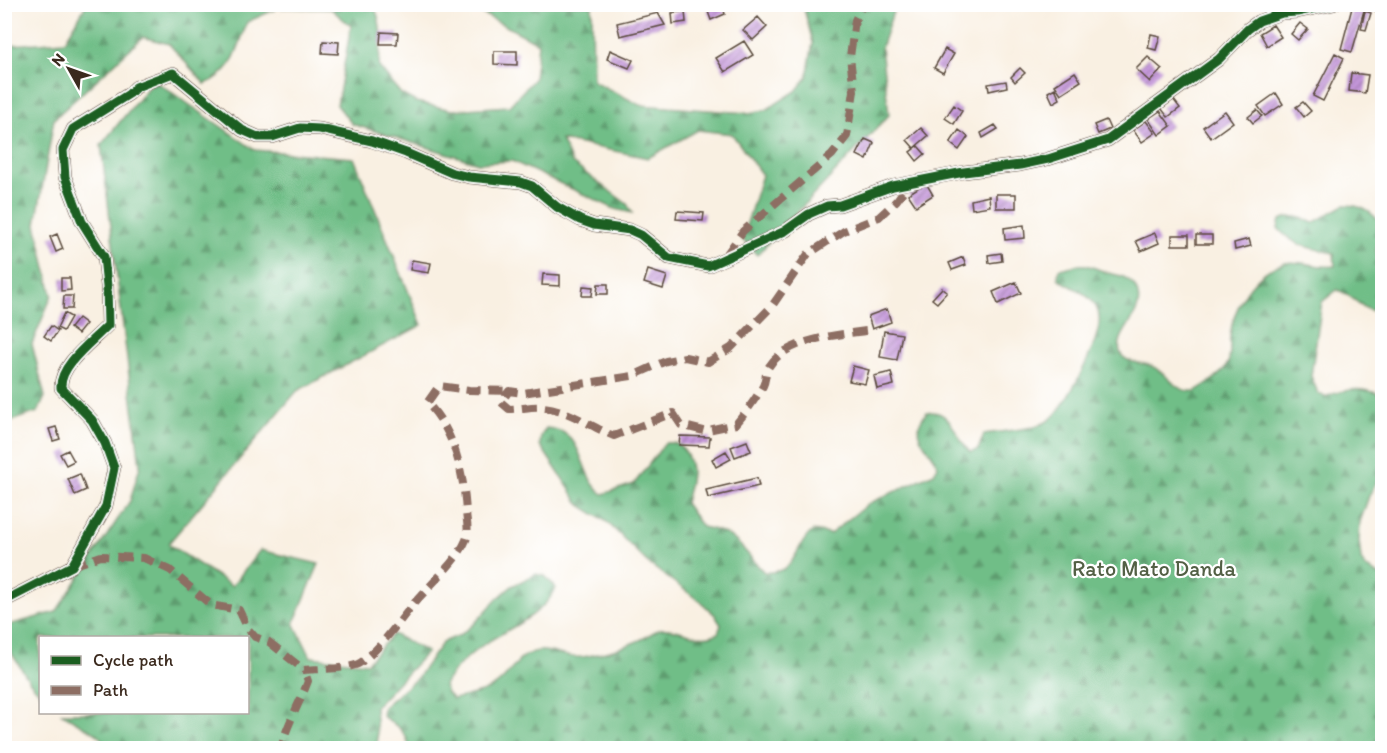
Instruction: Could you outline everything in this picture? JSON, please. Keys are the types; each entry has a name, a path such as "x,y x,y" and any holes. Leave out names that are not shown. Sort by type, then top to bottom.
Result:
{"street":[{"path":"4,601 72,566 106,506 114,468 105,443 92,420 61,388 61,377 69,364 108,325 104,257 82,222 65,177 63,150 73,129 129,94 136,87 173,73 242,130 258,137 272,137 300,128 320,129 372,141 452,173 521,182 532,186 563,211 580,220 594,225 630,230 641,235 669,258 708,266 785,231 809,213 826,206 840,205 894,186 964,171 1020,165 1108,140 1219,58 1248,28 1258,21 1282,13 1334,4"},
{"path":"1376,4 1383,14"}],"green space":[{"path":"85,5 373,5 380,27 379,67 401,94 416,102 452,110 509,106 534,79 538,43 466,5 592,5 593,81 640,105 748,113 766,110 796,91 807,77 813,43 803,5 898,5 893,12 881,48 889,115 757,255 742,239 762,175 732,134 698,130 648,158 561,140 572,163 627,204 632,213 615,209 512,161 478,163 352,124 337,105 351,26 331,9 278,8 247,22 234,59 223,73 205,84 169,44 143,37 54,119 36,224 52,295 32,344 45,397 38,412 5,423 4,185 11,148 5,135 4,41 12,45 65,41"},
{"path":"154,80 255,150 354,158 422,325 297,391 168,544 232,586 260,550 319,564 294,623 311,657 367,663 393,634 427,652 375,707 378,748 109,748 97,734 63,714 249,714 249,636 39,636 39,692 10,651 5,650 5,626 56,612 130,501 140,466 101,145"},
{"name":"Rato Mato Danda","path":"1344,205 1366,210 1381,225 1376,251 1382,269 1382,311 1369,310 1337,290 1322,302 1311,376 1318,393 1325,397 1354,390 1382,395 1382,471 1369,496 1360,522 1359,541 1361,559 1365,567 1382,577 1382,748 409,748 403,733 396,725 382,716 383,707 417,678 443,642 460,635 474,624 512,586 536,574 545,576 556,588 550,598 534,614 483,645 456,668 444,685 447,693 453,699 493,687 505,678 524,656 538,651 583,657 626,646 660,629 704,637 718,633 721,625 715,615 701,602 649,564 607,522 580,505 540,445 541,436 546,428 569,436 589,476 603,494 634,484 665,443 679,445 688,458 691,471 685,503 702,527 724,533 738,543 764,572 775,572 790,564 813,531 830,534 868,504 934,473 938,466 921,439 918,428 927,412 935,412 948,419 970,452 978,450 984,434 1033,427 1046,422 1053,416 1071,392 1087,360 1099,320 1097,309 1091,300 1058,278 1059,269 1086,265 1130,281 1138,296 1138,305 1122,337 1121,355 1125,359 1153,366 1183,390 1195,391 1217,377 1229,362 1230,337 1235,314 1254,282 1274,267 1285,263 1335,266 1334,253 1304,246 1290,239 1278,228 1280,220 1296,217 1313,223"}],"building":[{"path":"722,4 725,14 711,20 707,9"},
{"path":"1353,4 1365,7 1352,52 1341,49"},
{"path":"685,11 686,22 673,24 672,13"},
{"path":"1365,11 1371,13 1366,30 1361,29"},
{"path":"658,13 665,25 620,36 617,23"},
{"path":"758,17 767,27 753,40 743,30"},
{"path":"1300,23 1308,29 1298,40 1291,34"},
{"path":"1273,25 1281,37 1267,46 1260,33"},
{"path":"381,32 398,33 397,44 380,44"},
{"path":"1151,34 1160,36 1156,50 1148,48"},
{"path":"323,41 339,42 338,54 322,53"},
{"path":"744,41 753,55 725,72 716,58"},
{"path":"945,49 954,54 943,73 934,68"},
{"path":"610,50 633,60 629,68 607,59"},
{"path":"494,51 517,51 517,65 494,64"},
{"path":"1335,53 1344,58 1323,101 1313,96"},
{"path":"1148,57 1162,69 1150,82 1136,69"},
{"path":"1020,68 1025,73 1015,82 1011,77"},
{"path":"1075,72 1081,81 1061,94 1055,85"},
{"path":"1351,73 1368,75 1365,93 1349,91"},
{"path":"1006,81 1007,87 989,91 988,84"},
{"path":"1055,88 1060,99 1053,103 1048,92"},
{"path":"1276,93 1283,104 1265,116 1258,106"},
{"path":"1173,99 1180,108 1168,117 1161,108"},
{"path":"1303,102 1311,111 1304,117 1296,107"},
{"path":"954,105 962,111 954,124 945,118"},
{"path":"1257,110 1262,116 1253,123 1248,117"},
{"path":"1160,111 1171,126 1159,135 1148,119"},
{"path":"1225,111 1233,122 1211,138 1203,127"},
{"path":"1106,120 1110,129 1098,134 1094,125"},
{"path":"1146,121 1155,133 1142,142 1133,130"},
{"path":"995,125 998,129 983,138 981,133"},
{"path":"921,128 928,136 914,148 907,140"},
{"path":"959,130 968,137 959,150 950,143"},
{"path":"865,139 874,143 867,160 857,155"},
{"path":"918,146 925,154 917,161 910,152"},
{"path":"926,183 933,195 916,206 908,194"},
{"path":"996,194 1016,194 1016,208 996,208"},
{"path":"989,196 990,206 972,209 971,200"},
{"path":"677,211 704,213 703,221 676,219"},
{"path":"1024,225 1025,238 1005,240 1004,228"},
{"path":"1155,233 1159,243 1141,251 1136,241"},
{"path":"57,234 63,249 56,252 50,237"},
{"path":"1172,235 1189,235 1189,245 1172,245"},
{"path":"1196,235 1212,235 1212,244 1196,244"},
{"path":"1249,239 1251,246 1235,250 1234,243"},
{"path":"1001,253 1002,261 989,263 988,255"},
{"path":"963,257 966,265 952,270 949,263"},
{"path":"412,260 431,263 429,273 410,270"},
{"path":"648,270 667,276 663,289 644,283"},
{"path":"543,274 560,275 560,286 542,285"},
{"path":"61,278 70,278 71,290 61,291"},
{"path":"1016,282 1021,293 998,304 993,292"},
{"path":"598,284 608,284 608,294 597,294"},
{"path":"583,286 593,287 592,296 582,296"},
{"path":"942,288 947,292 937,303 932,299"},
{"path":"64,296 73,296 72,309 63,309"},
{"path":"887,309 891,322 872,329 868,316"},
{"path":"64,313 71,317 63,331 57,328"},
{"path":"78,318 86,324 78,334 70,328"},
{"path":"51,326 58,331 51,341 44,336"},
{"path":"884,331 902,334 897,360 880,357"},
{"path":"853,366 869,370 865,384 849,381"},
{"path":"891,372 894,385 877,389 874,376"},
{"path":"56,427 60,439 53,441 49,429"},
{"path":"680,436 710,437 709,446 679,445"},
{"path":"747,441 751,451 735,457 731,447"},
{"path":"68,450 74,461 66,465 60,454"},
{"path":"726,451 731,459 716,467 712,459"},
{"path":"80,474 86,490 75,495 68,479"},
{"path":"757,478 759,486 708,498 706,490"}],"marked path":[{"path":"726,255 743,231 832,155 847,136 854,91 850,57 855,20 863,4"},
{"path":"866,331 812,340 786,351 768,368 763,386 736,424 704,431 681,425 673,413 614,436 552,408 509,409 501,402 509,391 523,393 632,376 666,361 685,357 708,362 731,348 772,306 808,254 844,231 879,217 897,200 909,183"},
{"path":"72,566 101,556 144,558 170,570 211,605 239,610 248,629 255,637 269,642 304,670 354,666 365,660 379,646 449,566 467,537 463,484 456,454 445,427 427,403 439,386 469,390 509,391"},
{"path":"272,748 282,745 308,681 304,670"}],"cycle path":[{"path":"4,601 72,566 106,506 114,468 105,443 92,420 61,388 65,371 71,362 108,325 104,257 82,222 65,177 63,150 73,129 129,94 136,87 173,73 242,130 258,137 272,137 300,128 320,129 372,141 452,173 521,182 532,186 557,207 580,220 594,225 630,230 641,235 669,258 708,266 785,231 809,214 827,206 840,205 893,186 1048,159 1108,140 1219,59 1259,21 1282,13 1334,4"}]}
